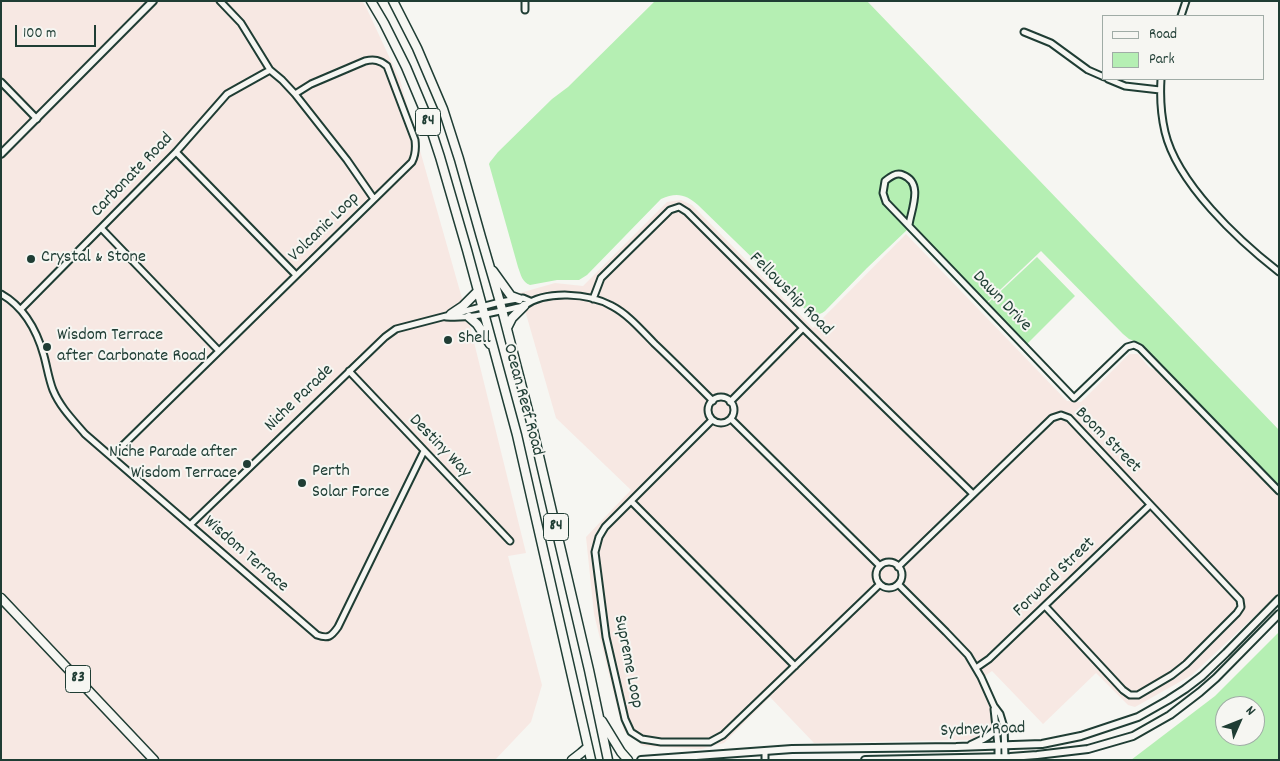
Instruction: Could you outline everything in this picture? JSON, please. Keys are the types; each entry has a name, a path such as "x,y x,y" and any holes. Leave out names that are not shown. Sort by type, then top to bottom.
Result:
{"main road":[{"name":"Ocean Reef Road","path":"371,1 394,43 426,117 440,158 521,453 591,760"},
{"name":"Ocean Reef Road","path":"393,1 417,48 443,109 501,306 532,426 608,760"},
{"path":"489,265 509,293 514,298 524,302 507,328"},
{"path":"447,316 463,306 478,291"},
{"path":"469,317 477,324 494,350"},
{"name":"83","path":"1,598 154,760"},
{"path":"598,712 621,752 628,760"},
{"path":"572,760 588,747"}],"street":[{"path":"220,1 241,23 270,70 295,94 342,152 374,199"},
{"path":"525,1 525,10"},
{"path":"1181,15 1186,1"},
{"path":"1,154 153,2"},
{"path":"1024,32 1051,43 1088,70 1102,76"},
{"name":"Volcanic Loop","path":"112,456 412,162 416,149 415,140 387,66 382,62 376,60 365,61 311,84 295,94"},
{"name":"Carbonate Road","path":"21,309 176,152 227,94 270,70"},
{"path":"1110,80 1125,86 1160,90"},
{"path":"1162,80 1160,90 1161,108 1165,133 1176,160 1192,186 1213,210 1237,236 1279,272"},
{"path":"1,82 37,119"},
{"path":"176,152 296,276"},
{"name":"Dawn Drive","path":"909,225 915,197 912,182 904,175 893,175 885,181 883,193 886,202 1074,398 1127,347 1134,346 1140,348 1279,491"},
{"name":"Fellowship Road","path":"593,299 601,278 670,210 678,207 687,212 974,494"},
{"path":"100,228 219,351"},
{"name":"Wisdom Terrace","path":"1,294 21,309 34,328 44,354 53,390 66,414 85,434 317,635 329,636 338,627 424,451"},
{"name":"Niche Parade","path":"190,525 385,337 396,329 447,316 558,295 578,295 593,299 612,306 631,320 713,401"},
{"name":"Niche Parade","path":"447,316 469,317 483,310"},
{"path":"730,402 803,328"},
{"name":"Destiny Way","path":"349,372 510,542"},
{"path":"725,398 730,402 734,407 731,419 724,423 712,420 709,408 713,401 725,398"},
{"name":"Boom Street","path":"898,567 1052,418 1061,415 1069,418 1240,600 1241,607 1186,664 1172,675 1138,695 1130,695 1045,606"},
{"path":"731,419 880,566"},
{"name":"Supreme Loop","path":"712,420 605,527 599,537 596,552 606,637 625,719 631,732 642,739 661,742 710,742 723,735 880,584"},
{"path":"631,501 795,666"},
{"name":"Forward Street","path":"976,668 989,659 1150,505"},
{"path":"888,562 898,567 902,576 898,584 887,588 880,584 876,577 880,566 888,562"},
{"path":"898,584 968,655 982,677 994,706 1000,714 1004,727 1002,757"},
{"name":"Sydney Road","path":"641,760 792,749 968,747 1042,744 1081,736 1138,717 1185,689 1202,676 1279,599"},
{"name":"Sydney Road","path":"865,760 1002,757 1067,752 1109,744 1140,732 1170,716 1216,678 1279,614"},
{"path":"994,706 996,728 1002,745"},
{"path":"968,747 992,734 996,728"},
{"path":"901,748 901,759"},
{"path":"765,751 765,760"}],"shaded area":[{"path":"1,1 362,1 366,7 400,80 471,330 526,553 508,556 542,685 531,722 495,760 1,760"},
{"path":"681,200 692,205 813,328 906,234 1067,401 1081,402 1129,354 1138,354 1279,497 1279,593 1192,675 1135,707 1128,705 1096,673 1043,724 992,671 985,676 1004,722 1006,739 814,743 770,697 724,743 701,749 643,746 624,731 619,715 594,614 586,537 631,490 556,418 520,293 555,283 583,286 667,202"}],"green space":[{"path":"655,1 867,1 1279,430 1279,485 1142,344 1129,339 1123,334 1041,251 982,307 908,229 825,311 814,315 807,311 698,205 685,196 671,195 661,199 587,275 579,280 557,280 530,285 525,282 518,267 489,164 498,152 552,99 568,87"},
{"path":"1037,257 1075,296 1027,344 988,303"},
{"path":"1279,632 1279,760 1131,760 1215,696"}],"place":[{"name":"Crystal & Stone","path":"31,259"},
{"name":"Shell","path":"448,340"},
{"name":"Wisdom Terrace after Carbonate Road","path":"47,347"},
{"name":"Niche Parade after Wisdom Terrace","path":"247,464"},
{"name":"Perth Solar Force","path":"302,483"}]}
